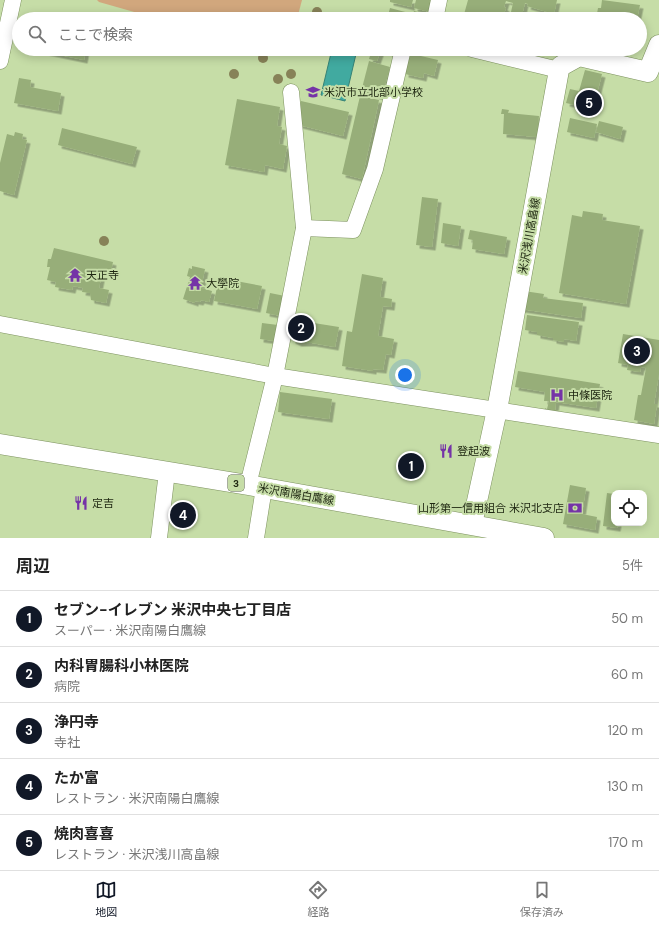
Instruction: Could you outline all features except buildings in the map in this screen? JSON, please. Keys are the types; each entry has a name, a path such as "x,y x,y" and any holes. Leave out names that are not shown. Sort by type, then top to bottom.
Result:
{"main road":[{"path":"559,70 561,66 579,56 654,74 659,44"},
{"name":"米沢浅川高畠線","path":"470,531 497,410 559,70"},
{"name":"米沢南陽白鷹線","path":"0,444 256,487 470,531 544,538"}],"street":[{"path":"0,61 14,0"},
{"path":"436,12 439,0"},
{"path":"304,228 353,230 375,169 401,56"},
{"path":"501,56 559,70"},
{"path":"256,538 256,487 275,376 304,228 291,92"},
{"path":"0,324 275,376 659,435"},
{"path":"158,538 167,472"}],"shaded area":[{"path":"97,0 302,0 299,12 134,12 99,2"}],"water":[{"path":"330,56 356,56 345,101 321,95"}],"place":[{"name":"米沢市立北部小学校","path":"313,92"},
{"name":"焼肉喜喜","path":"589,103"},
{"name":"天正寺","path":"75,275"},
{"name":"大學院","path":"195,283"},
{"name":"内科胃腸科小林医院","path":"301,328"},
{"name":"浄円寺","path":"637,351"},
{"name":"中條医院","path":"557,395"},
{"name":"登起波","path":"446,451"},
{"name":"セブン-イレブン 米沢中央七丁目店","path":"411,466"},
{"name":"定吉","path":"81,503"},
{"name":"山形第一信用組合 米沢北支店","path":"575,508"},
{"name":"たか富","path":"183,515"}]}
